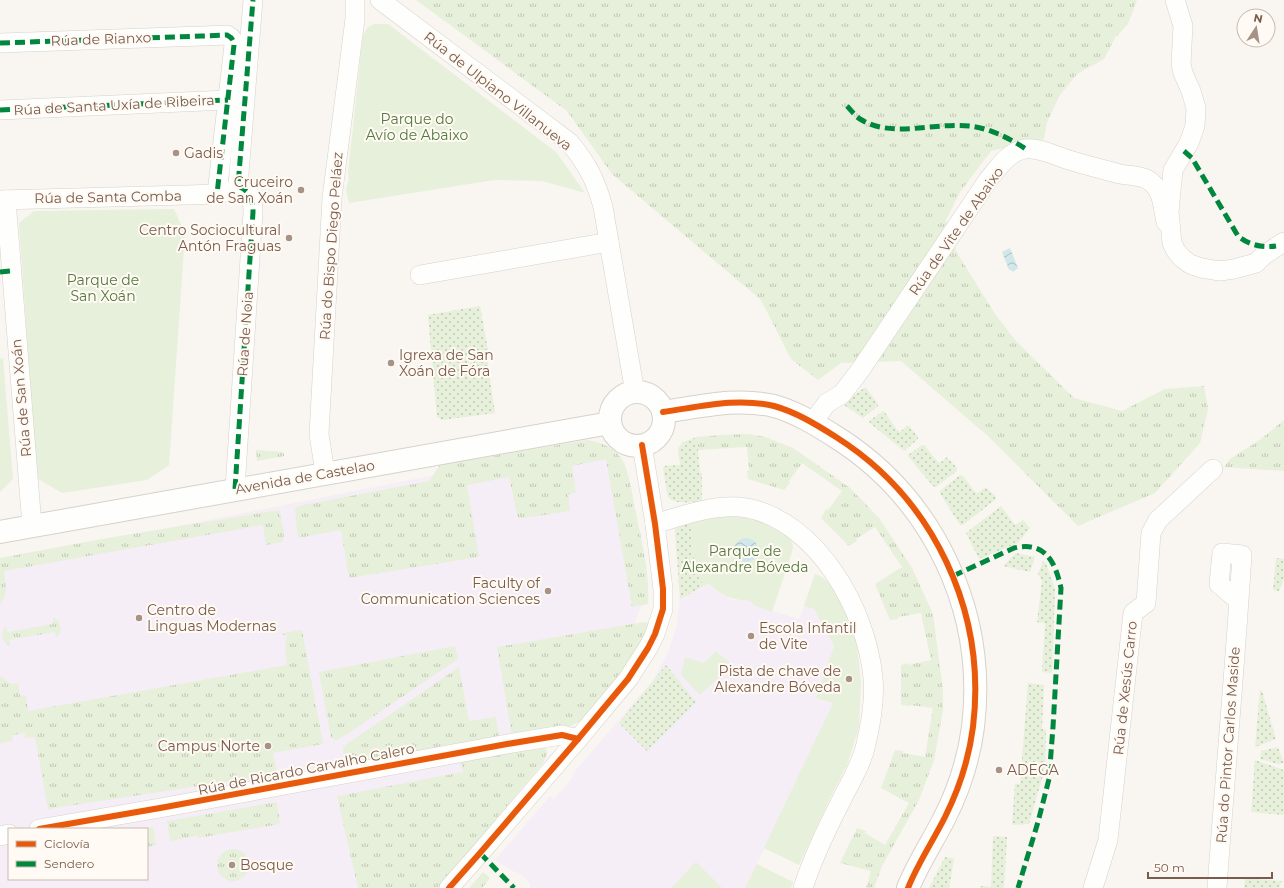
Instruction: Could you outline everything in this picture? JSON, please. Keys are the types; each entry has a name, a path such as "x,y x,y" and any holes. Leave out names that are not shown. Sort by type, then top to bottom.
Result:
{"street":[{"path":"228,100 217,194 226,192 238,186 253,0"},
{"name":"Rúa do Bispo Diego Peláez","path":"325,473 319,434 332,198 355,19 356,0"},
{"name":"Rúa de Vite de Abaixo","path":"1175,0 1183,26 1181,64 1196,108 1195,126 1189,143 1173,170 1169,212 1172,243 1176,251 1190,264 1201,268 1220,271 1256,263 1264,255 1284,242"},
{"path":"355,19 376,8 387,5"},
{"name":"Rúa de Ulpiano Villanueva","path":"387,5 569,142 587,165 594,180 603,207 634,393"},
{"name":"Rúa de Rianxo","path":"0,43 227,35 230,36 234,42 228,100"},
{"name":"Rúa de Santa Uxía de Ribeira","path":"0,110 228,100"},
{"name":"Rúa de Vite de Abaixo","path":"812,423 827,403 842,394 880,343 988,180 1009,156 1026,149 1038,150 1127,176 1146,178 1153,183 1158,190 1161,197 1166,222 1170,224"},
{"name":"Rúa de Noia","path":"235,489 253,212 253,202 250,193 238,186"},
{"name":"Rúa de Santa Comba","path":"3,200 217,194"},
{"name":"Rúa de San Xoán","path":"3,200 6,271 32,526"},
{"path":"420,275 609,242"},
{"path":"642,393 655,400 663,412 664,421 662,429 657,437 642,445 630,444 619,439 610,423 613,406 626,394 642,393"},
{"path":"663,412 725,404 751,403 774,406 799,416 850,447 877,468 891,482 921,518 931,532 947,561 959,594 973,651 975,693 973,728 967,757 950,807 908,888"},
{"name":"Avenida de Castelao","path":"0,532 610,423"},
{"path":"449,888 628,679 648,648 655,634 663,609 663,589 655,524 642,445"},
{"name":"Rúa de Xesús Carro","path":"1093,888 1108,840 1133,613 1146,603 1151,533 1158,520 1213,469"},
{"path":"655,524 713,508 746,508 762,512 777,519 794,530 814,549 836,574 855,608 866,639 873,678 872,713 866,745 860,762 818,848 803,888"},
{"name":"Rúa do Pintor Carlos Maside","path":"1217,888 1239,601"},
{"name":"Rúa de Ricardo Carvalho Calero","path":"45,828 507,744 562,735 578,739"}],"shaded area":[{"name":"Campus Norte","path":"588,445 617,462 643,601 621,663 392,888 0,888 0,561"},
{"path":"709,584 717,592 733,600 751,601 753,605 799,619 804,606 814,609 834,646 816,698 833,703 746,888 530,888 530,883 519,873 495,860 550,796 554,799 573,777 572,775 654,679 668,652 677,625 680,599"}],"green space":[{"path":"416,0 1137,0 1128,24 1115,38 1104,59 1077,74 1060,95 1047,122 1044,139 991,151 960,192 946,220 956,251 995,314 1015,340 1074,398 1122,411 1165,389 1204,386 1208,409 1200,443 1155,493 1078,526 989,437 901,361 841,363 818,380 791,359 761,300 612,174 567,111"},
{"name":"Parque do Avío de Abaixo","path":"374,24 388,24 556,152 585,193 542,181 494,180 349,203 346,189 349,179 348,173 363,35 368,27"},
{"name":"Parque de San Xoán","path":"174,209 185,234 169,465 147,480 62,493 37,478 19,223 34,211"},
{"path":"480,306 488,350 488,367 495,413 442,420 437,417 428,315"},
{"path":"3,358 13,479 0,492 0,359"},
{"path":"866,388 878,406 863,418 844,405 844,403"},
{"path":"884,411 897,430 900,432 909,426 918,437 918,439 904,451 869,421"},
{"path":"1284,420 1284,471 1224,467 1230,459 1261,439"},
{"path":"748,434 765,437 793,448 850,488 879,518 912,568 933,614 943,690 943,710 934,760 919,800 882,866 874,888 866,888 871,871 840,863 857,828 866,831 865,833 885,845 909,803 881,788 895,750 925,757 933,708 901,705 901,665 931,660 921,613 890,620 875,584 902,567 875,527 856,539 857,541 849,546 821,518 826,509 828,510 842,491 802,463 784,490 748,479 747,471 749,470 747,447 698,450 697,437"},
{"path":"697,437 700,473 702,473 702,501 679,502 671,500 668,497 663,469 664,466 680,465 678,448 683,442"},
{"path":"587,440 598,442 613,450 621,458 626,468 631,485 648,580 648,604 632,607 606,459 572,466 576,493 568,494 570,511 518,519 509,477 467,485 479,557 349,578 341,530 298,538 295,510 298,506 429,481 440,465"},
{"path":"924,445 938,462 940,463 947,457 957,468 957,471 936,487 933,486 908,456"},
{"path":"256,450 283,452 284,456 257,461"},
{"path":"960,475 963,476 976,493 986,487 996,497 996,499 963,525 960,525 940,493 940,491"},
{"path":"1001,506 1015,525 1023,520 1030,528 1018,543 979,559 966,533"},
{"path":"279,510 284,532 283,542 266,545 263,525 4,571 6,584 5,596 0,605 0,558 102,539"},
{"name":"Parque de Alexandre Bóveda","path":"721,516 746,518 761,522 776,529 789,538 792,542 792,553 772,612 753,605 751,601 728,597 709,584 704,586 700,579 695,564 690,523"},
{"path":"690,523 695,564 704,586 680,599 675,528"},
{"path":"1016,553 1035,557 1030,572 1003,566"},
{"path":"1276,558 1284,559 1284,579 1279,591 1273,590"},
{"path":"1043,561 1046,563 1055,590 1052,673 1042,672 1045,623 1037,622 1042,581 1038,574"},
{"name":"Parque de Alexandre Bóveda","path":"815,574 822,577 837,590 857,643 861,684 859,727 847,765 799,865 764,848 833,703 816,698 834,646 814,609 804,606"},
{"path":"53,617 60,624 60,633 56,638 55,632 9,640 10,646 3,640 2,634 6,626 7,632 53,624"},
{"path":"644,622 649,623 639,649 602,700 579,722 566,728 512,736 497,647"},
{"path":"302,630 323,744 273,753 277,774 48,809 35,737 25,738 25,733 12,735 13,741 0,743 0,676 12,684 18,683 20,696 26,695 28,711 287,665 285,649 287,635 282,635 282,633"},
{"path":"455,646 458,659 349,733 337,740 331,738 319,672"},
{"path":"716,651 732,665 700,695 681,675 685,657 704,663"},
{"path":"666,665 696,702 647,751 619,723"},
{"path":"459,667 469,721 496,717 500,741 348,764 344,756 344,746"},
{"path":"1028,683 1044,685 1042,729 1046,730 1045,768 1029,824 1012,825 1015,784 1020,784"},
{"path":"1260,690 1262,691 1276,739 1255,747"},
{"path":"541,745 546,749 547,754 543,763 438,888 358,888 337,796 463,772 460,757"},
{"path":"1278,747 1284,763 1278,764 1260,759 1261,751"},
{"path":"1255,760 1284,770 1284,815 1251,812"},
{"path":"277,802 280,824 198,838 197,836 170,841 167,821"},
{"path":"153,827 156,845 148,847 148,828 146,828"},
{"path":"993,836 1007,837 1004,888 980,888 980,886 991,887"},
{"path":"230,849 236,849 246,856 249,865 248,871 242,878 236,881 230,881 220,874 217,868 217,862 224,852"},
{"path":"945,857 954,859 949,888 929,888"},
{"path":"696,862 722,888 671,888"},
{"path":"757,864 793,882 791,888 745,888"},
{"path":"483,872 490,878 482,888 469,888"},
{"path":"1245,878 1282,881 1279,888 1244,888"}],"water":[{"path":"1010,248 1018,268 1013,272 1009,270 1002,252"},
{"path":"746,538 755,541 758,550 755,559 746,562 737,559 734,550 737,541"}],"marked path":[{"path":"235,489 253,212 250,196 246,191 238,186 253,0"},
{"path":"0,43 227,35 230,37 233,40 234,45 217,194"},
{"path":"0,110 228,100"},
{"path":"847,106 858,118 872,125 899,129 955,125 976,127 999,134 1026,149"},
{"path":"1184,151 1192,158 1238,236 1247,242 1256,245 1266,247 1276,246"},
{"path":"0,272 11,271"},
{"path":"953,576 1014,548 1025,547 1041,550 1047,555 1059,578 1061,588 1049,779 1018,888"},
{"path":"480,853 514,888"}],"cycle path":[{"path":"663,412 718,404 746,402 774,406 806,419 836,437 871,463 901,492 926,526 946,562 962,601 971,642 975,684 973,727 966,762 955,795 908,888"},
{"path":"449,888 628,679 648,648 655,634 663,609 663,589 655,524 642,445"},
{"path":"45,828 507,744 562,735 578,739"}],"place":[{"name":"Gadis","path":"176,153"},
{"name":"Cruceiro de San Xoán","path":"301,190"},
{"name":"Centro Sociocultural Antón Fraguas","path":"289,238"},
{"name":"Igrexa de San Xoán de Fóra","path":"391,363"},
{"name":"Faculty of Communication Sciences","path":"548,591"},
{"name":"Centro de Linguas Modernas","path":"139,618"},
{"name":"Escola Infantil de Vite","path":"751,636"},
{"name":"Pista de chave de Alexandre Bóveda","path":"849,679"},
{"name":"Campus Norte","path":"268,746"},
{"name":"ADEGA","path":"999,770"},
{"name":"Bosque","path":"232,865"}]}
